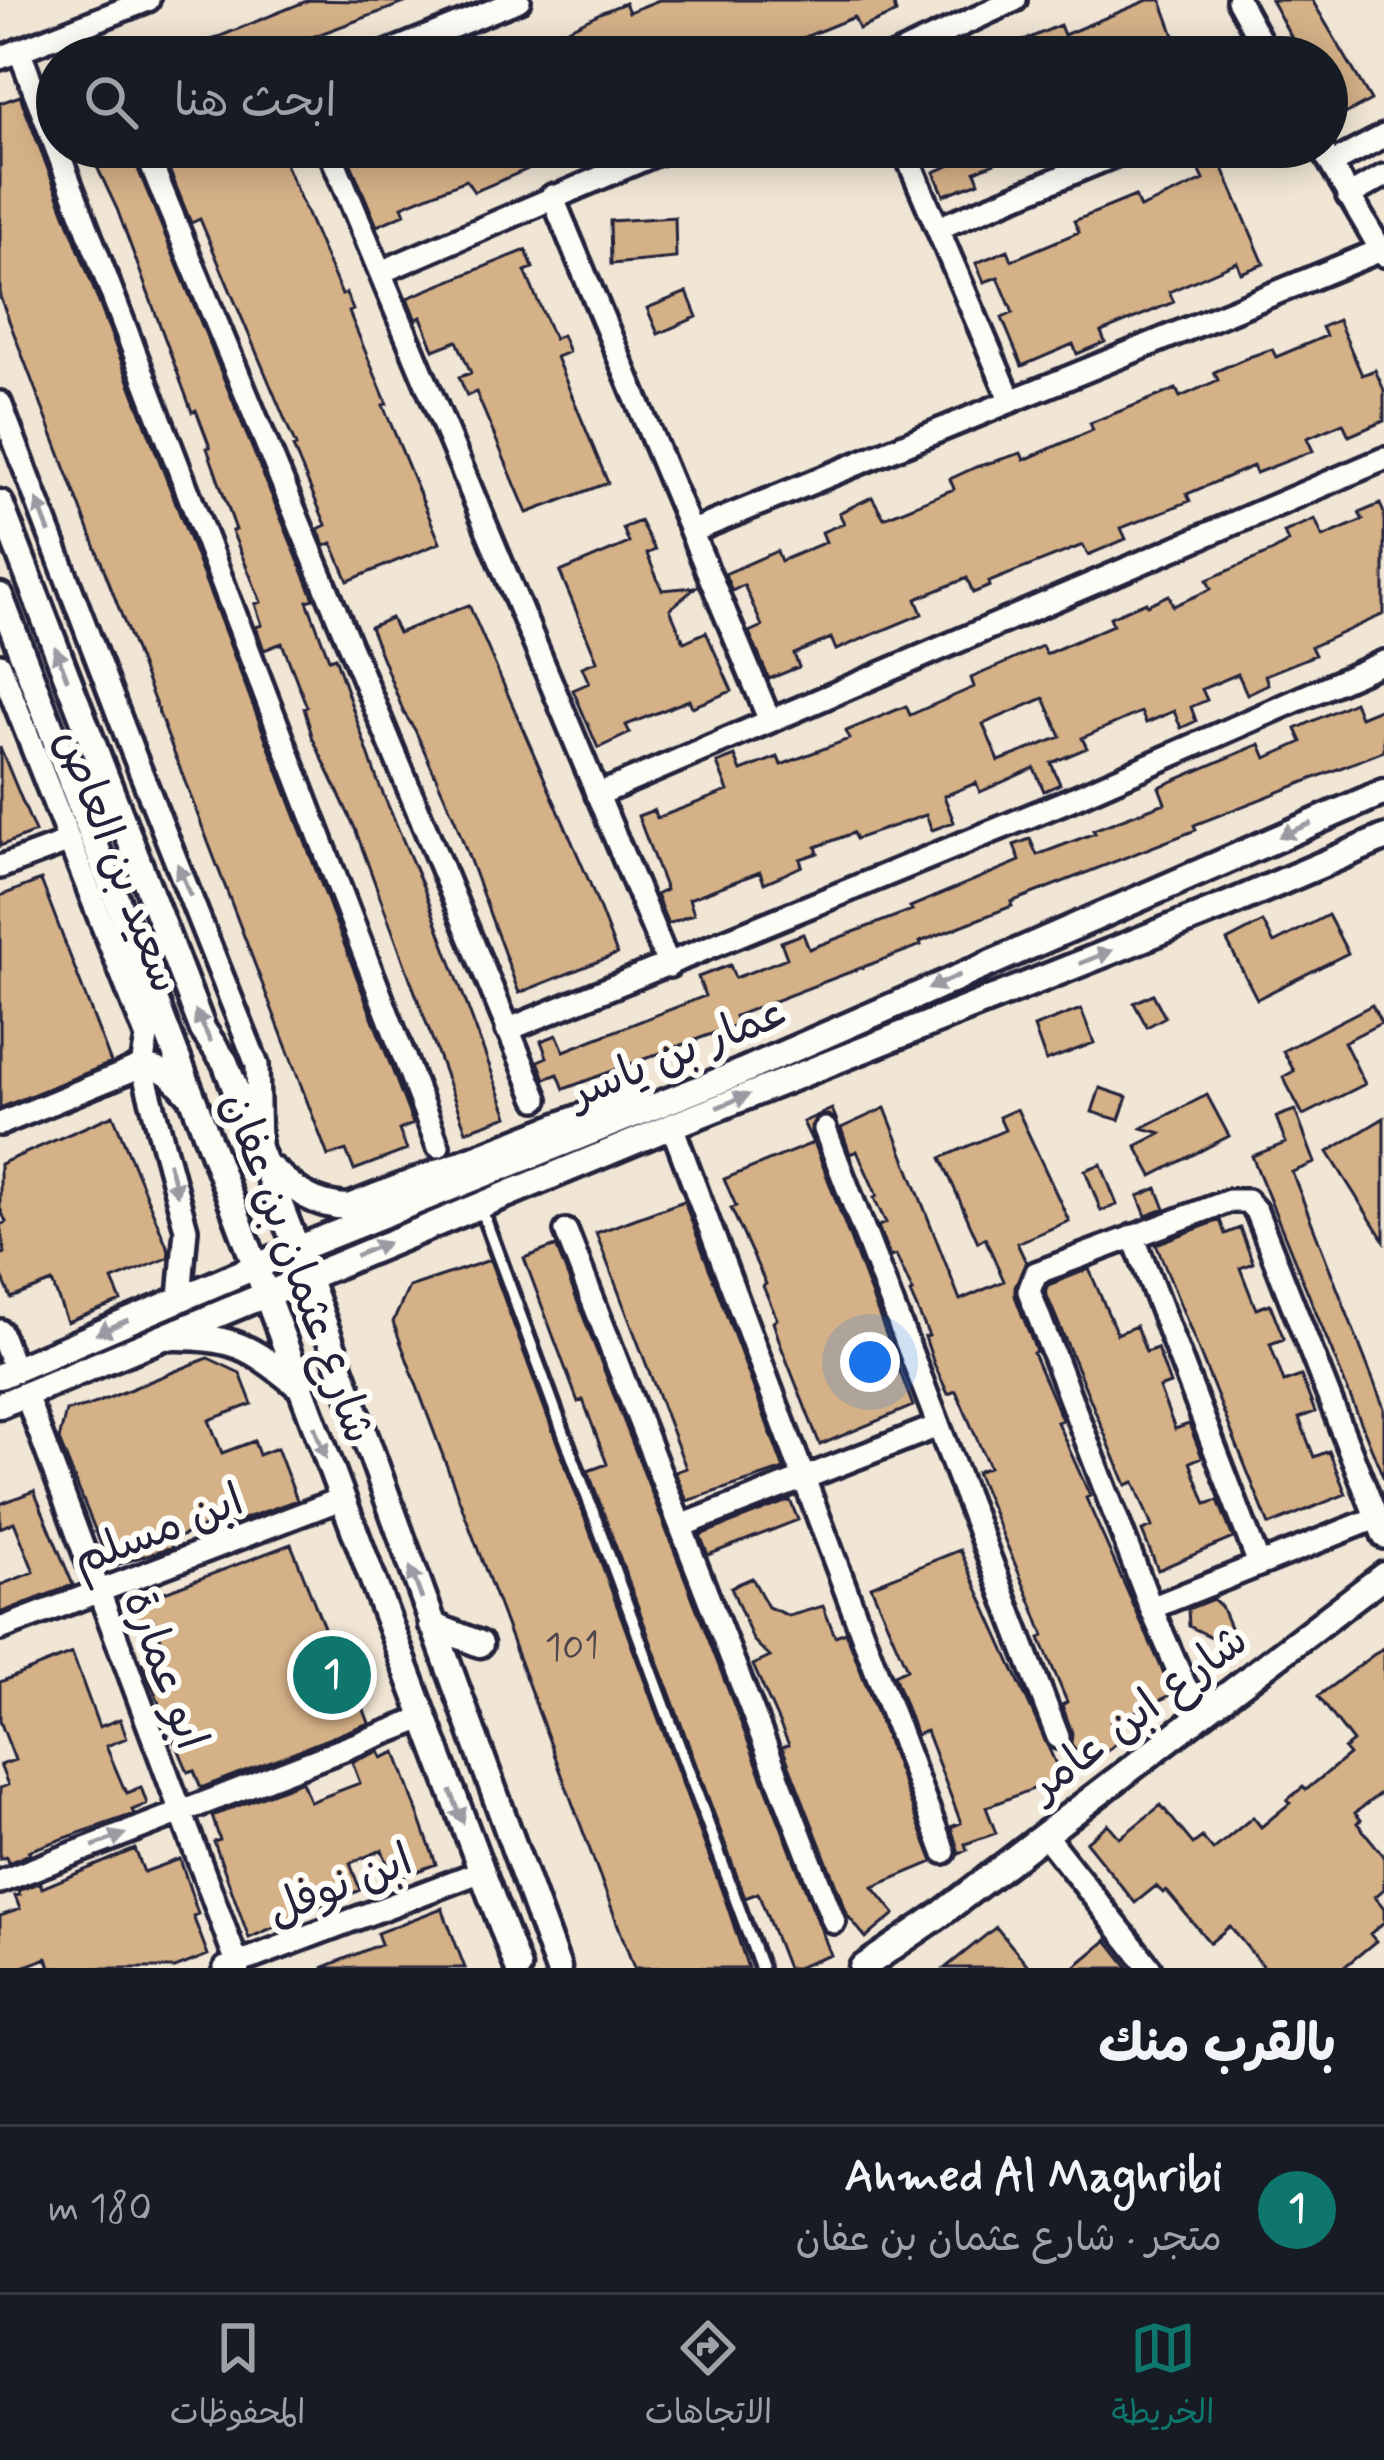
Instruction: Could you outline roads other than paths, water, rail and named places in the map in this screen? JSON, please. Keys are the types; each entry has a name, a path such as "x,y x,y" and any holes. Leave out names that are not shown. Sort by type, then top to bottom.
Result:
{"street":[{"path":"56,36 148,0"},
{"path":"429,36 519,0"},
{"path":"937,36 1015,0"},
{"path":"1238,0 1258,36"},
{"path":"10,54 36,120"},
{"path":"1348,148 1384,136"},
{"path":"55,168 438,1146"},
{"path":"155,168 536,1100"},
{"path":"337,168 669,966"},
{"path":"381,272 621,168"},
{"path":"912,168 1011,401"},
{"path":"938,228 1085,168"},
{"path":"693,531 1383,253 1333,168"},
{"path":"1348,196 1384,176"},
{"path":"552,196 770,721"},
{"name":"شارع عثمان بن عفان","path":"0,403 257,1065 262,1157"},
{"path":"597,795 1384,459"},
{"name":"شارع عثمان بن عفان","path":"0,503 203,1030 224,1062 262,1157 559,1968"},
{"name":"شارع عثمان بن عفان","path":"0,596 11,669 195,1103 518,1968"},
{"path":"507,1030 1074,798 1384,662"},
{"name":"سعيد بن العاص","path":"11,669 70,841 140,1016 148,1046 142,1066 186,1229 180,1297"},
{"name":"عمار بن ياسر","path":"8,1373 180,1297 741,1072 1384,792"},
{"name":"عمار بن ياسر","path":"0,1405 1384,838"},
{"path":"0,867 70,841"},
{"path":"140,1016 148,986"},
{"path":"0,1124 142,1066 172,1076 195,1103"},
{"path":"262,1157 304,1198 329,1207 349,1207 660,1087 741,1072"},
{"path":"672,1126 944,1852"},
{"path":"825,1129 1058,1737"},
{"path":"1151,1608 1259,1564 1380,1527 1252,1205 1235,1199 1036,1273 1029,1291 1151,1608 1185,1686 1206,1712"},
{"path":"566,1231 834,1922"},
{"path":"1133,1236 1259,1564"},
{"path":"0,1331 8,1373"},
{"path":"157,1338 214,1336 260,1354 301,1389"},
{"name":"ابو عمارة","path":"26,1395 234,1966"},
{"path":"681,1526 938,1426"},
{"name":"ابن مسلم","path":"0,1629 341,1499"},
{"name":"شارع ابن عامر","path":"862,1968 941,1914 1384,1575"},
{"path":"432,1625 480,1644"},
{"path":"0,1882 424,1718"},
{"path":"1045,1835 1150,1968"},
{"name":"ابن نوفل","path":"234,1966 482,1871"},
{"name":"شارع ابن عامر","path":"884,1968 941,1914"}],"lane":[{"path":"480,1205 761,1968"}],"place":[{"name":"Ahmed Al Maghribi","path":"332,1675"}]}
